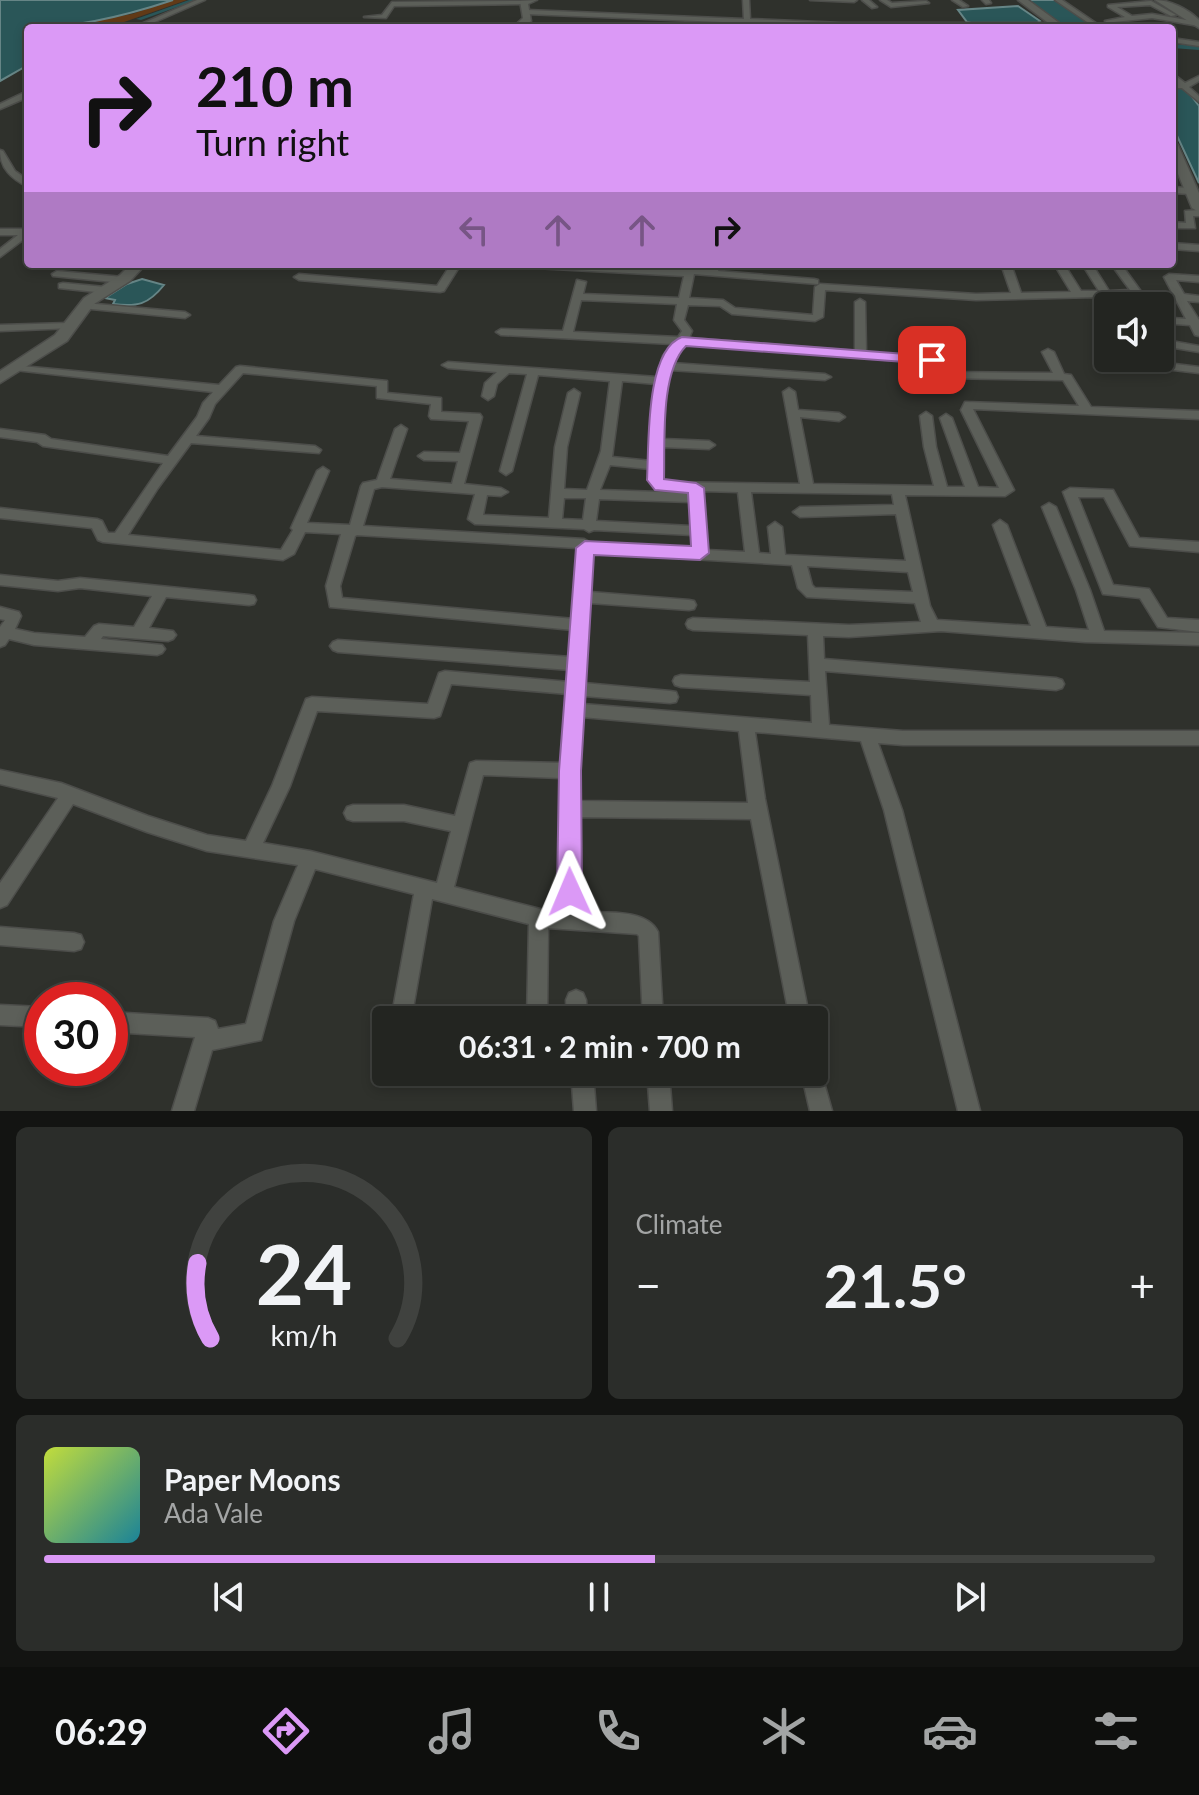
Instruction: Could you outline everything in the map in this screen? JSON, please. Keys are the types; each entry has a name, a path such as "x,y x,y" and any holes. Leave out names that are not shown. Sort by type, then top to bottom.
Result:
{"street":[{"path":"145,24 202,0"},
{"path":"746,0 747,22"},
{"path":"813,0 854,0"},
{"path":"865,0 874,7"},
{"path":"883,0 891,5 926,3"},
{"path":"955,0 970,3"},
{"path":"1022,0 1055,24"},
{"path":"1058,0 1094,24"},
{"path":"1159,0 1197,22"},
{"path":"367,17 384,17 392,2 527,3 587,14 709,24"},
{"path":"522,24 528,19 527,3"},
{"path":"1129,17 1110,6 1151,3 1199,37"},
{"path":"628,7 660,10"},
{"path":"767,13 769,23"},
{"path":"582,24 587,14"},
{"path":"1113,24 1108,21 1152,16 1197,22"},
{"path":"740,24 776,24"},
{"path":"1176,41 1199,44"},
{"path":"1176,86 1184,86 1199,78"},
{"path":"1176,79 1199,100"},
{"path":"0,107 24,96"},
{"path":"0,153 12,173 24,181"},
{"path":"1176,155 1191,191 1196,226 1176,225"},
{"path":"1176,190 1191,191"},
{"path":"0,232 24,232"},
{"path":"0,254 24,235"},
{"path":"1176,246 1199,248"},
{"path":"0,378 50,346 85,306 135,268"},
{"path":"299,277 440,289 453,268"},
{"path":"593,268 689,273 714,271 715,268"},
{"path":"1007,268 1017,296"},
{"path":"1062,268 1078,294"},
{"path":"1090,268 1105,292"},
{"path":"1119,268 1136,292"},
{"path":"703,272 716,276 814,282"},
{"path":"689,273 679,320 687,331 670,354 659,404 657,466 658,485 697,493"},
{"path":"57,274 123,280"},
{"path":"1199,279 1169,277 1178,297 1196,322 1199,333"},
{"path":"567,335 581,282"},
{"path":"63,286 105,290"},
{"path":"577,297 724,304 732,311 816,318 820,287 976,297 1094,294"},
{"path":"1178,297 1199,299"},
{"path":"860,302 861,356"},
{"path":"85,306 185,315"},
{"path":"1174,321 1196,322"},
{"path":"0,328 69,326"},
{"path":"501,332 682,341 933,360 942,375 1060,377 1071,379 1088,411"},
{"path":"1174,342 1199,349"},
{"path":"1048,352 1060,377"},
{"path":"1174,355 1183,368"},
{"path":"448,365 663,381"},
{"path":"667,366 825,377"},
{"path":"15,367 222,389"},
{"path":"1174,367 1199,370"},
{"path":"119,538 188,439 209,403 236,371 242,369 381,383 384,385 381,396 437,401 435,416 477,418"},
{"path":"457,488 477,418 491,383 506,370"},
{"path":"506,471 533,372"},
{"path":"589,527 593,495 606,460 616,378"},
{"path":"789,392 807,489"},
{"path":"555,525 561,447 574,393"},
{"path":"559,493 697,493 744,489 1007,492 967,410 969,405 1199,415"},
{"path":"792,413 839,417"},
{"path":"926,416 941,490"},
{"path":"946,418 973,491"},
{"path":"382,483 401,429"},
{"path":"0,433 171,460"},
{"path":"188,439 315,450"},
{"path":"658,443 709,445"},
{"path":"424,456 466,457"},
{"path":"606,460 657,466"},
{"path":"0,513 97,524 103,537 283,555 289,551 323,471"},
{"path":"501,492 382,483 368,486 333,586 335,603 579,625"},
{"path":"744,489 753,557"},
{"path":"897,489 927,620 937,627"},
{"path":"482,490 474,518 699,531"},
{"path":"1199,547 1135,543 1108,493 1070,492 1107,589 1146,594 1166,624 1199,626"},
{"path":"697,493 700,553"},
{"path":"1049,507 1098,636"},
{"path":"800,512 901,509"},
{"path":"1000,525 1041,633"},
{"path":"775,527 778,559"},
{"path":"298,528 582,543 585,548 583,597 570,771 571,921"},
{"path":"585,548 915,567"},
{"path":"798,560 805,588 812,593 922,598"},
{"path":"0,580 58,586 80,583 249,600"},
{"path":"138,633 162,592"},
{"path":"583,597 689,605"},
{"path":"0,613 14,616 3,636 157,649"},
{"path":"693,624 815,629 937,627 1199,639"},
{"path":"815,629 821,731"},
{"path":"89,644 98,630 168,635"},
{"path":"338,646 577,664"},
{"path":"817,664 1056,684"},
{"path":"251,850 281,786 311,704 434,711 445,677 670,697"},
{"path":"681,681 820,689"},
{"path":"576,710 867,736 1030,740 1199,738"},
{"path":"746,724 759,811 797,1006"},
{"path":"867,736 893,810 969,1111"},
{"path":"404,1006 433,892 462,825 477,767 570,771"},
{"path":"0,777 70,794 188,839 310,859 539,918 646,928 652,1006"},
{"path":"0,899 70,794"},
{"path":"571,809 759,811"},
{"path":"353,813 404,813 462,825"},
{"path":"206,1041 254,1033 284,921 310,859"},
{"path":"537,1006 539,918"},
{"path":"0,936 74,942"},
{"path":"0,1015 24,1016"},
{"path":"128,1023 205,1027 209,1031 183,1111"},
{"path":"583,1086 585,1111"},
{"path":"659,1086 661,1111"},
{"path":"815,1086 821,1111"}],"shaded area":[{"path":"173,0 187,0 118,24 75,24 132,14"}],"water":[{"path":"0,0 173,0 77,24 24,24 24,67 0,81"},
{"path":"1027,0 1058,0 1092,24 1060,24"},
{"path":"1018,6 1040,21 1036,24 975,24 967,22 958,10"},
{"path":"1176,82 1199,106 1199,183 1176,134"},
{"path":"142,279 164,285 153,297 135,305 113,304 115,300 105,298 127,284"}],"waterway":[{"path":"139,19 194,0"},
{"path":"1176,46 1199,48"}],"route":[{"path":"570,892 570,771 585,548 700,553 696,488 661,486 656,480 657,418 670,354 682,341 932,360"}]}
